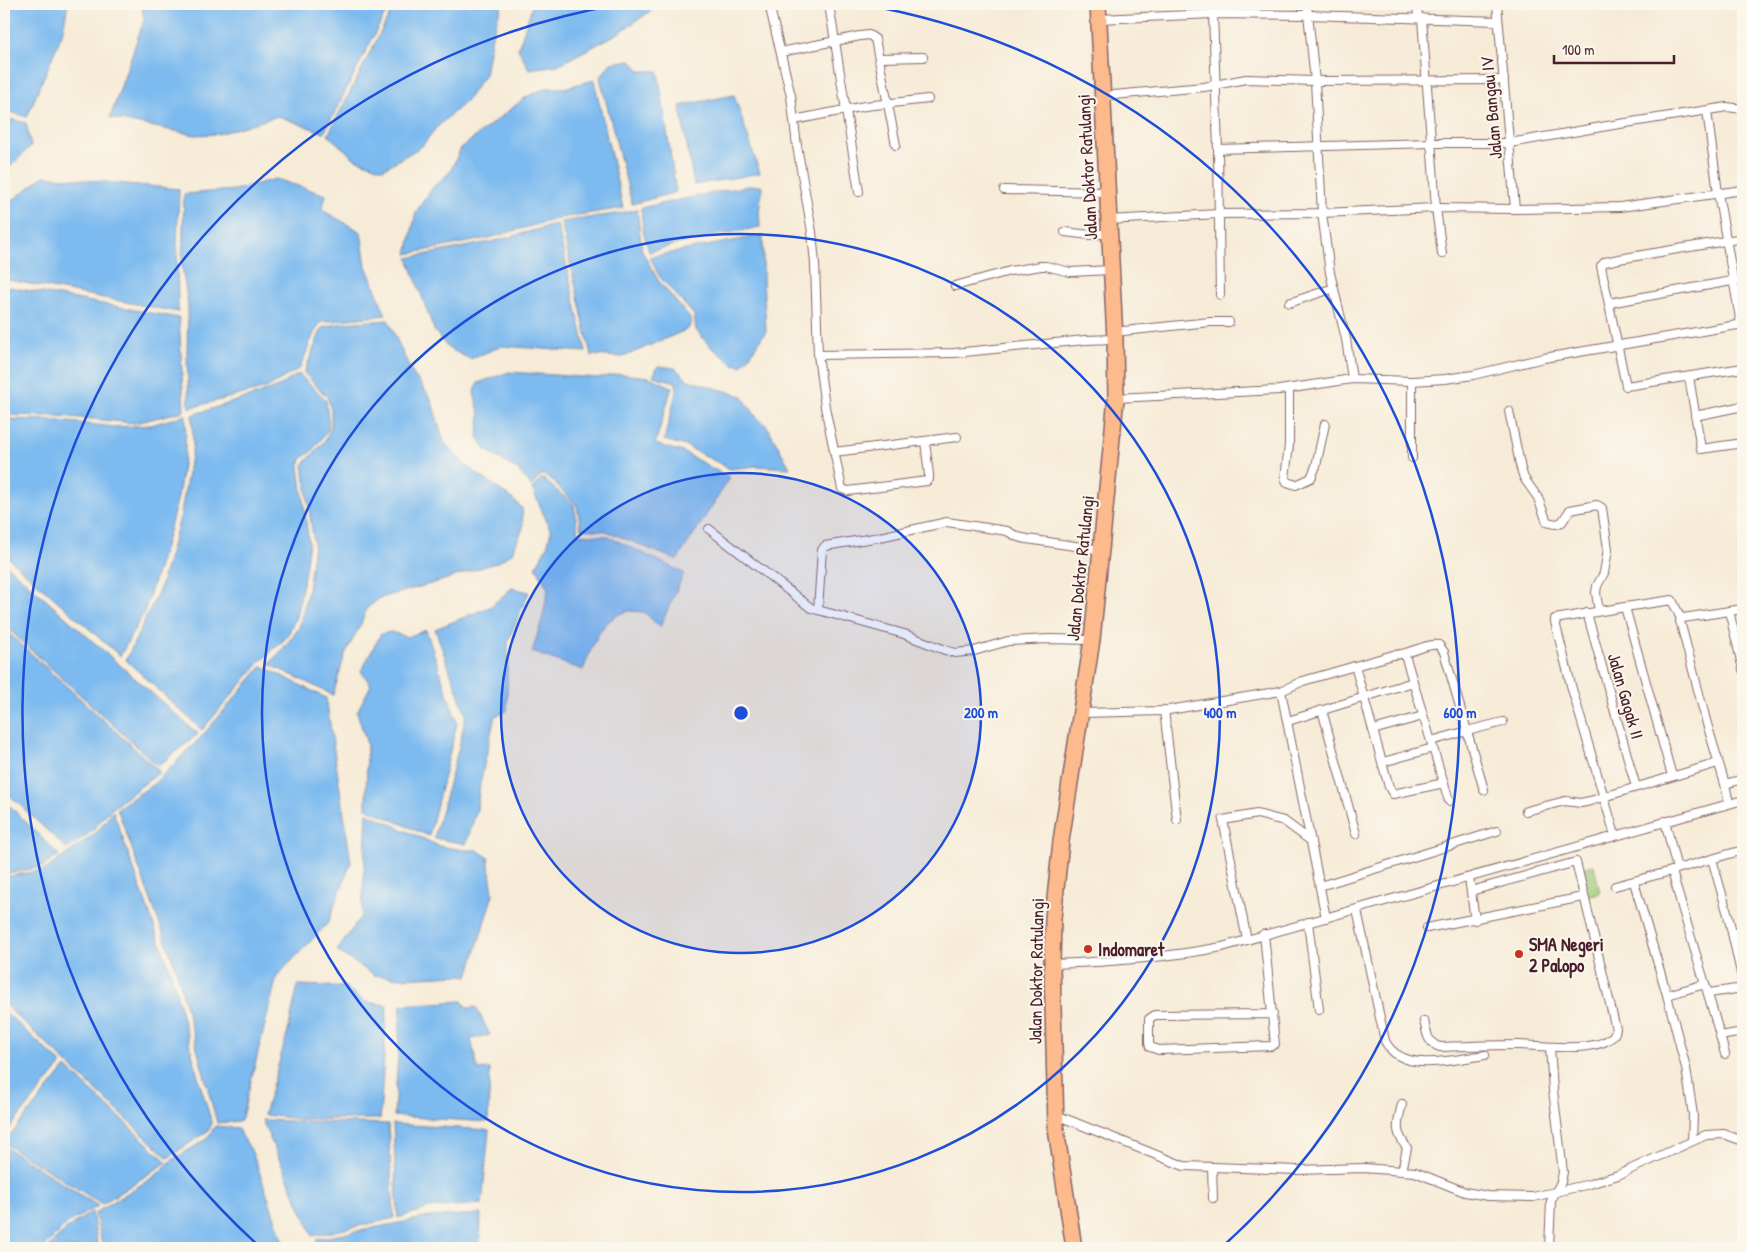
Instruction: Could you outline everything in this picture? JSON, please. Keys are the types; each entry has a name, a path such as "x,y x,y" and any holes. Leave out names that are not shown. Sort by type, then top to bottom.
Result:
{"highway":[{"name":"Jalan Doktor Ratulangi","path":"1074,1248 1056,1115 1052,964 1053,918 1061,841 1092,640 1116,398 1098,4"}],"street":[{"path":"769,4 791,96 815,264 818,355 840,487 843,490 890,486 922,482 929,479 925,441"},
{"path":"829,4 859,192"},
{"path":"1307,4 1315,81 1322,213 1334,288 1346,339 1352,379"},
{"path":"1417,4 1420,18 1436,208 1442,254"},
{"name":"Jalan Bangau IV","path":"1496,4 1515,209"},
{"path":"1213,14 1218,149 1220,294"},
{"path":"1099,20 1213,14 1498,21"},
{"path":"781,52 834,40 869,35 876,41 896,145"},
{"path":"880,58 923,57"},
{"path":"1102,96 1204,87 1246,79 1315,81 1504,80"},
{"path":"794,120 888,102 928,99"},
{"path":"1218,149 1431,143 1510,143 1727,107 1743,108"},
{"path":"1116,398 1289,389 1352,379 1412,381 1472,375 1544,358 1742,324 1718,193 1707,111"},
{"path":"1004,190 1107,192"},
{"path":"1065,232 1090,235 1109,226 1219,214 1322,213 1436,208 1620,207 1743,190"},
{"path":"1743,238 1602,263 1601,268 1627,387 1743,368"},
{"path":"955,286 1010,271 1041,266 1070,272 1111,270"},
{"path":"1608,303 1743,279"},
{"path":"1289,303 1334,288"},
{"path":"818,355 954,354 1085,340 1210,322 1229,322"},
{"path":"1688,377 1702,450 1743,443"},
{"path":"1412,381 1412,458"},
{"path":"1289,389 1289,445 1285,478 1287,482 1296,485 1311,478 1316,466 1326,424"},
{"path":"1695,416 1743,406"},
{"path":"1509,411 1524,478 1538,498 1547,522 1556,524 1562,522 1567,512 1574,509 1597,505 1602,508 1608,550 1604,573 1597,586 1596,593 1599,611"},
{"path":"834,452 957,437"},
{"path":"818,610 822,550 825,546 880,537 947,522 1007,531 1027,539 1102,550"},
{"path":"709,529 811,608 904,634 955,652 974,651 1008,641 1092,640"},
{"path":"1615,835 1572,689 1555,622 1555,619 1558,618 1672,600 1681,619 1680,624 1729,803"},
{"path":"1625,607 1672,776"},
{"path":"1681,619 1743,609"},
{"path":"1729,611 1741,652 1743,670"},
{"name":"Jalan Gagak II","path":"1587,613 1636,787"},
{"path":"1082,713 1129,713 1164,710 1281,691 1303,681 1393,655 1405,655 1432,644 1440,645 1444,652 1484,790"},
{"path":"1405,655 1449,800"},
{"path":"1355,666 1393,794 1444,783"},
{"path":"1288,721 1413,682"},
{"path":"1281,691 1326,918"},
{"path":"1164,710 1177,820"},
{"path":"1322,710 1356,834"},
{"path":"1373,730 1423,716"},
{"path":"1383,762 1467,731 1503,722"},
{"path":"1526,811 1565,801 1581,803 1605,797 1718,763"},
{"path":"1725,784 1743,779"},
{"path":"1052,964 1103,962 1182,955 1222,948 1264,934 1357,910 1665,820 1743,800"},
{"path":"1247,940 1222,820 1257,814 1284,821 1311,841"},
{"path":"1665,820 1675,870 1725,1054"},
{"path":"1320,886 1497,831"},
{"path":"1424,1021 1432,1044 1440,1047 1520,1045 1550,1047 1597,1044 1608,1040 1615,1033 1616,1029 1572,848"},
{"path":"1615,886 1743,850"},
{"path":"1712,859 1733,934 1743,982"},
{"path":"1471,891 1576,862"},
{"path":"1468,878 1475,920"},
{"path":"1634,882 1686,1068 1693,1115 1692,1141"},
{"path":"1427,928 1475,920 1583,896"},
{"path":"1357,910 1385,1041 1389,1048 1395,1054 1408,1060 1425,1063 1485,1055"},
{"path":"1308,922 1319,1010"},
{"path":"1733,934 1743,932"},
{"path":"1264,934 1273,1014 1276,1042 1274,1045 1159,1050 1150,1046 1149,1043 1149,1019 1155,1015 1273,1014"},
{"path":"1667,995 1706,984"},
{"path":"1709,993 1743,988"},
{"path":"1720,1036 1743,1032"},
{"path":"1550,1047 1563,1172 1563,1177 1551,1201 1550,1248"},
{"path":"1402,1104 1397,1130 1400,1141 1406,1148 1402,1171"},
{"path":"1056,1115 1177,1164 1212,1168 1297,1170 1364,1168 1415,1172 1465,1192 1488,1196 1533,1197 1618,1175 1692,1141 1713,1134 1724,1134 1743,1140"},
{"path":"1212,1168 1213,1198"}],"green space":[{"path":"1594,865 1600,893 1587,896 1581,868"}],"water":[{"path":"4,4 68,4 62,34 27,117 4,110"},
{"path":"142,4 390,4 324,133 278,116 218,134 195,135 110,118 144,20"},
{"path":"395,4 502,4 492,35 485,74 467,100 435,129 422,146 383,169 355,159 328,135"},
{"path":"533,4 661,4 617,34 558,65 529,69 518,49"},
{"path":"631,60 640,71 658,71 676,192 632,204 600,78 611,63"},
{"path":"594,80 623,208 559,218 489,238 407,254 416,212 433,187 450,172 461,148 526,97 546,88 564,88"},
{"path":"734,95 760,173 694,185 680,106"},
{"path":"4,118 26,123 31,146 4,173"},
{"path":"44,176 179,189 177,247 178,312 4,279 4,207"},
{"path":"276,179 326,195 322,210 361,232 366,266 386,315 321,322 314,333 300,368 266,388 189,408 188,306 182,265 184,194 234,190"},
{"path":"747,186 763,186 759,211 760,227 688,241 649,252 643,230 641,208"},
{"path":"637,209 642,251 658,280 692,321 688,329 623,357 591,355 561,222"},
{"path":"557,224 586,352 502,346 470,359 448,348 434,330 408,258 495,241"},
{"path":"763,235 766,331 741,366 733,364 711,347 696,330 694,315 659,276 650,257"},
{"path":"4,286 179,318 184,411 135,423 59,416 4,415"},
{"path":"388,320 411,371 431,399 444,442 465,465 510,497 522,508 523,528 512,553 498,562 441,581 380,598 366,609 361,624 345,654 333,695 269,664 299,628 308,590 314,544 303,465 324,442 331,429 331,410 328,398 304,373 322,328 346,323"},
{"path":"658,366 675,368 688,380 742,396 757,418 767,426 790,468 756,466 730,469 686,446 664,440 677,389 676,382 653,376"},
{"path":"509,372 597,378 619,374 649,377 672,387 655,444 683,452 730,478 677,560 606,531 581,529 577,506 551,479 542,474 531,486 519,471 486,450 478,437 480,415 474,393 478,383"},
{"path":"299,374 326,400 329,429 311,452 301,459 299,467 309,543 296,617 287,637 260,662 202,730 126,660 160,588 180,518 193,445 192,415 274,389"},
{"path":"186,415 185,452 178,497 164,550 144,612 120,656 4,554 4,419 50,420 115,427 151,425"},
{"path":"542,478 574,505 578,534 607,536 684,573 660,627 644,612 627,611 616,616 603,628 593,644 583,670 532,652 543,616 548,589 536,566 547,547 551,531 532,488"},
{"path":"4,563 198,734 158,766 4,625"},
{"path":"512,588 529,592 508,641 507,711 495,716 480,783 477,809 466,844 434,838 466,715 435,629 490,607"},
{"path":"4,629 160,772 121,801 106,814 92,831 67,849 4,790"},
{"path":"426,630 457,723 429,836 366,808 367,744 357,712 371,685 361,671 381,634 391,632 407,637"},
{"path":"262,666 326,698 351,862 328,923 277,976 241,1121 217,1123 175,966 117,808 154,784 202,736"},
{"path":"4,800 59,855 42,867 4,874"},
{"path":"113,811 172,976 199,1081 212,1123 209,1130 168,1158 4,1004 4,877 45,870 97,832"},
{"path":"367,813 439,846 477,850 488,857 493,894 468,976 401,978 374,975 337,951 362,915"},
{"path":"298,985 345,987 365,1002 387,1005 380,1119 301,1119 264,1115 288,1031"},
{"path":"462,1001 467,1008 476,1007 490,1035 471,1039 478,1070 490,1069 488,1122 394,1116 401,1005"},
{"path":"4,1011 62,1064 4,1135"},
{"path":"66,1067 167,1162 102,1204 4,1143"},
{"path":"262,1120 388,1124 394,1218 313,1236"},
{"path":"393,1124 489,1130 482,1204 429,1208 398,1218"},
{"path":"215,1126 237,1128 251,1150 285,1248 103,1248 95,1213 155,1176 172,1160 207,1139"},
{"path":"4,1146 98,1206 69,1222 43,1248 4,1248"},
{"path":"92,1212 98,1248 47,1248 70,1226"},
{"path":"481,1214 480,1248 316,1248 317,1239 429,1217"}],"place":[{"name":"Indomaret","path":"1088,949"},
{"name":"SMA Negeri 2 Palopo","path":"1519,954"}]}
